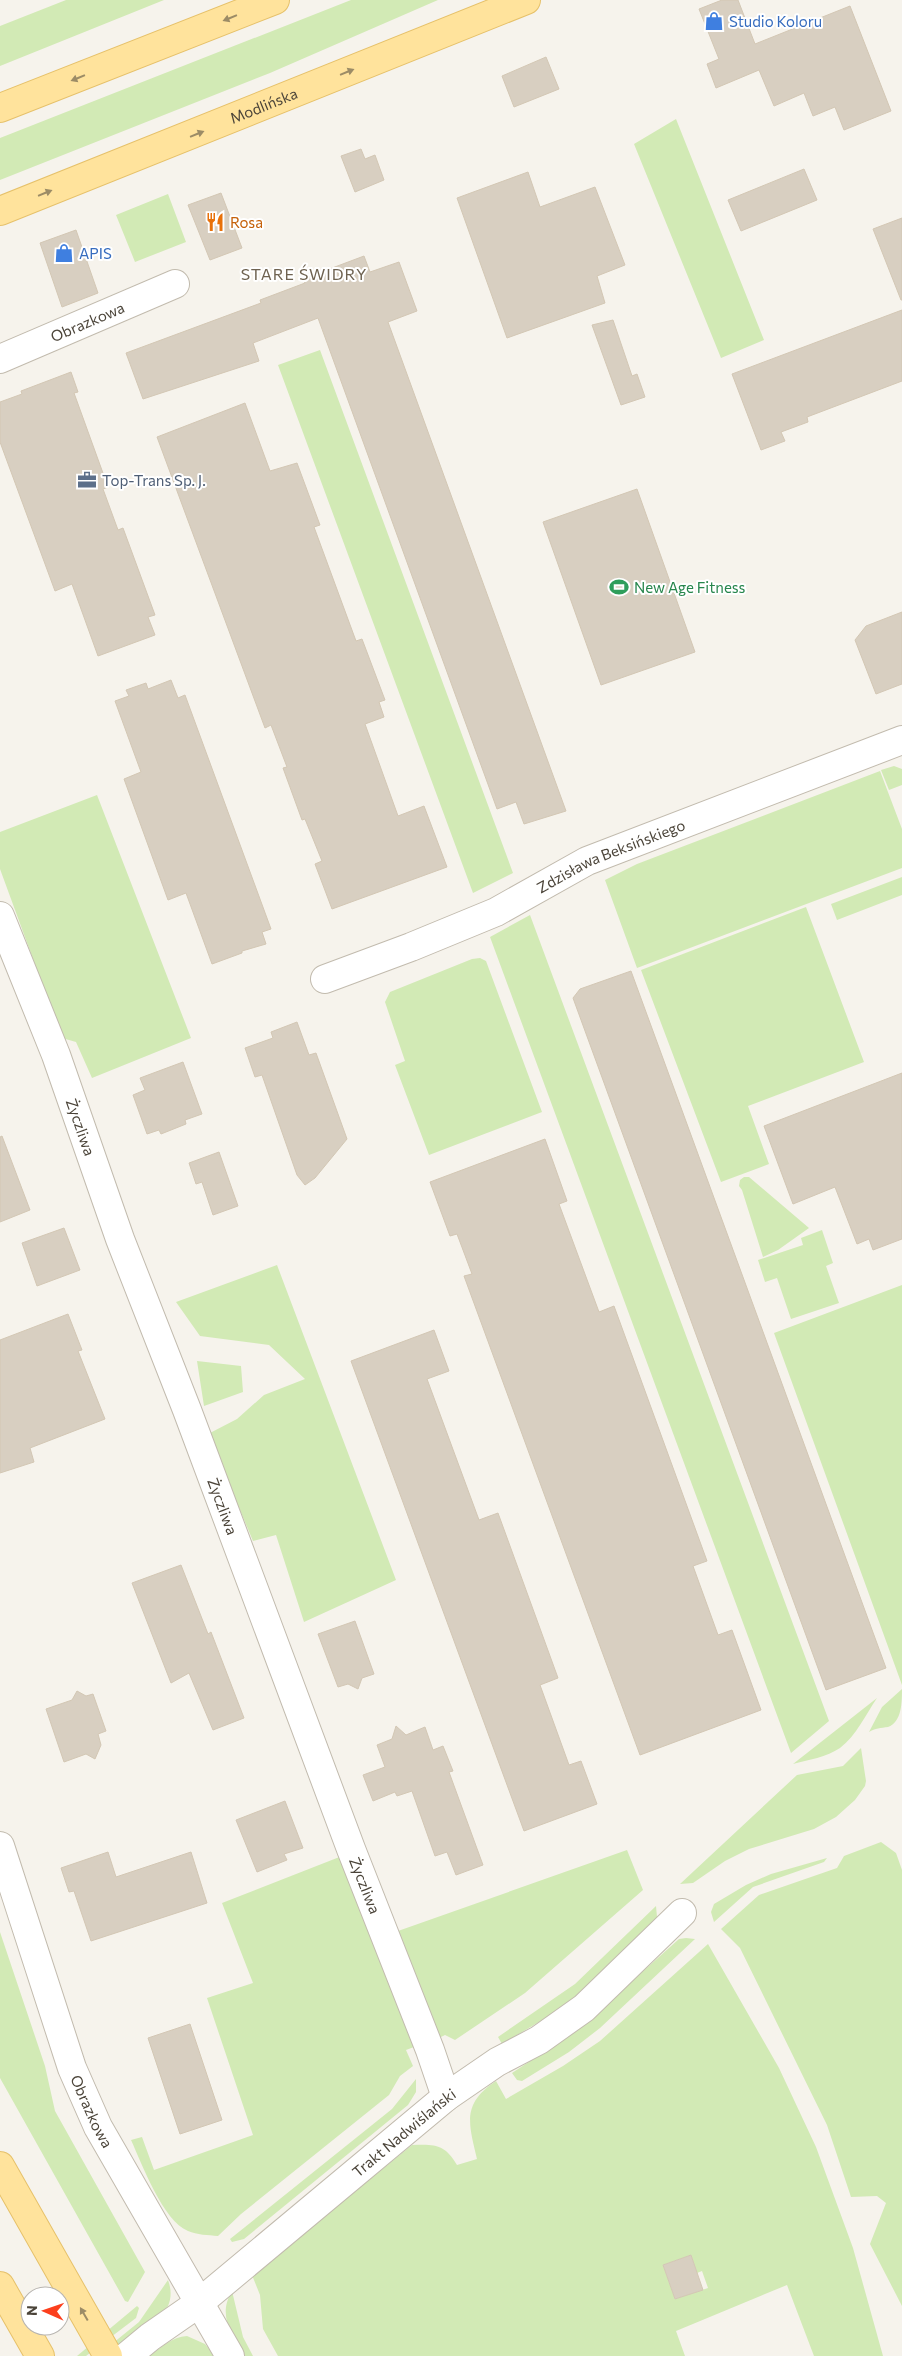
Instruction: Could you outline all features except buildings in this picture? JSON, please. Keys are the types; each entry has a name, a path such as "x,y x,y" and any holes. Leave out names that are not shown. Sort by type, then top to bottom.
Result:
{"main road":[{"path":"0,108 275,0"},
{"name":"Modlińska","path":"0,211 526,0"},
{"path":"0,2166 108,2356"},
{"path":"0,2286 40,2356"}],"street":[{"name":"Obrazkowa","path":"0,359 175,284"},
{"name":"Zdzisława Beksińskiego","path":"325,980 496,912 595,857 902,740"},
{"name":"Życzliwa","path":"0,916 56,1055 120,1239 187,1410 354,1858 430,2050 446,2097"},
{"name":"Obrazkowa","path":"0,1846 72,2068 98,2127 230,2356"},
{"name":"Trakt Nadwiślański","path":"127,2356 198,2303 446,2097 497,2062 539,2040 584,2008 682,1913"}],"green space":[{"path":"66,0 164,0 0,66 0,26"},
{"path":"351,0 438,0 270,73 0,180 0,138"},
{"path":"676,119 764,340 721,358 634,144"},
{"path":"168,194 186,242 135,262 116,215"},
{"path":"320,350 513,873 473,893 278,365"},
{"path":"894,766 902,769 902,785 889,790 881,770"},
{"path":"880,771 902,829 902,868 637,968 605,880 637,864"},
{"path":"97,795 191,1038 92,1078 76,1042 62,1038 0,869 0,832"},
{"path":"902,877 902,895 837,920 831,904"},
{"path":"806,907 864,1062 748,1106 769,1164 721,1182 641,970"},
{"path":"530,915 829,1721 791,1753 490,937"},
{"path":"480,958 486,961 542,1112 429,1155 395,1065 405,1061 385,1002 390,992 472,959"},
{"path":"744,1177 749,1177 809,1228 778,1250 763,1257 742,1190 739,1186 740,1180"},
{"path":"822,1230 833,1263 826,1266 839,1303 791,1319 777,1278 765,1282 758,1260 803,1245 801,1238"},
{"path":"277,1265 396,1580 304,1622 276,1535 253,1541 208,1434 237,1419 264,1395 305,1379 269,1345 200,1336 176,1302"},
{"path":"902,1285 902,1685 774,1333"},
{"path":"197,1361 241,1366 243,1392 204,1406"},
{"path":"902,1689 900,1711 896,1721 888,1727 869,1732 882,1707"},
{"path":"877,1698 856,1731 840,1748 823,1756 793,1764"},
{"path":"861,1748 866,1781 865,1786 855,1800 836,1817 814,1829 749,1849 725,1861 693,1883 680,1884 797,1775 843,1766"},
{"path":"881,1842 896,1853 902,1870 902,2306 870,2244 886,2203 877,2196 851,2197 827,2125 740,1948 721,1929 759,1895 837,1868 844,1856"},
{"path":"627,1850 643,1890 525,1993 455,2040 445,2035 439,2038 398,1931"},
{"path":"342,1856 414,2047 406,2050 413,2066 400,2076 389,2095 241,2214 218,2236 188,2231 170,2216 162,2204 147,2177 131,2140 142,2137 154,2170 253,2135 207,1998 253,1983 222,1903"},
{"path":"827,1858 824,1862 753,1887 714,1922 711,1912 714,1904 746,1885 771,1874"},
{"path":"656,1906 657,1917 654,1923 564,2007 502,2044 498,2037 575,1984"},
{"path":"0,1932 45,2066 55,2111 145,2272 128,2302 125,2301 0,2078"},
{"path":"679,1939 695,1939 600,2028 569,2052 522,2081 517,2080 512,2073 562,2040 592,2017"},
{"path":"708,1944 779,2068 816,2147 853,2248 883,2356 814,2356 787,2285 676,2331 685,2356 278,2356 263,2329 260,2295 252,2275 412,2145 433,2145 444,2149 457,2165 477,2159 470,2116 477,2098 485,2090 496,2081 506,2099 563,2066 600,2041","holes":["691,2255 697,2273 702,2271 708,2288 675,2299 663,2265"]},
{"path":"416,2079 416,2092 408,2105 244,2239 232,2242 230,2239 392,2109"},
{"path":"168,2280 171,2296 165,2310 109,2356 97,2356 139,2322"},
{"path":"232,2291 243,2337 253,2356 245,2356 228,2325 226,2309"},
{"path":"137,2306 139,2308 136,2318 86,2356 77,2356"},
{"path":"187,2336 205,2344 215,2356 150,2356 172,2340"}],"place":[{"name":"Studio Koloru","path":"714,21"},
{"name":"Rosa","path":"215,222"},
{"name":"APIS","path":"64,253"},
{"name":"Top-Trans Sp. J.","path":"87,480"},
{"name":"New Age Fitness","path":"619,587"}],"district":[{"name":"STARE ŚWIDRY","path":"304,273"}]}
